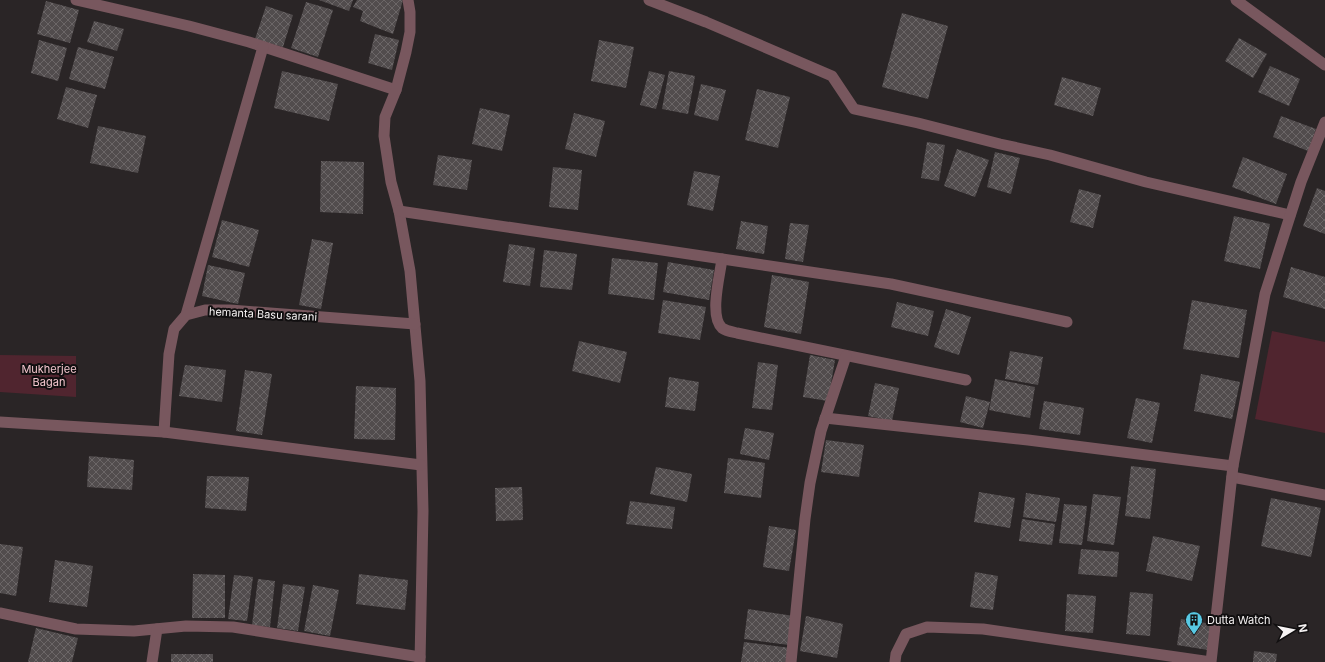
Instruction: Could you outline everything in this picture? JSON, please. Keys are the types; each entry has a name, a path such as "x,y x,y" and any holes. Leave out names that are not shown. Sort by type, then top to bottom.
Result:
{"street":[{"path":"76,0 189,26 263,47 396,90"},
{"path":"0,613 76,629 134,631 186,626 233,627 420,659 423,511 420,381 410,271 391,182 384,136 385,117 396,90 410,32 410,12 408,0"},
{"path":"649,0 706,22 832,76 854,109 1050,155 1146,182 1290,215"},
{"path":"1236,0 1325,65"},
{"path":"164,432 170,348 174,329 186,315 263,47"},
{"path":"896,662 896,654 906,634 928,627 983,629 1211,662 1233,466 1265,294 1301,182 1325,122"},
{"path":"398,211 891,284 1037,314 1067,322"},
{"path":"722,259 716,305 717,320 723,328 737,333 966,380"},
{"name":"hemanta Basu sarani","path":"186,315 205,310 230,310 415,324"},
{"path":"791,662 805,519 815,454 825,418 846,356"},
{"path":"825,418 1036,441 1233,466"},
{"path":"0,422 164,432 421,465"},
{"path":"1232,477 1325,495"},
{"path":"152,662 157,629"}],"green space":[{"path":"1272,331 1325,342 1325,433 1255,419"},
{"name":"Mukherjee Bagan","path":"0,355 76,356 76,397 0,392"}],"building":[{"path":"319,0 353,0 349,11"},
{"path":"357,0 403,0 393,34 360,21 363,11 353,7"},
{"path":"46,1 79,10 70,43 37,34"},
{"path":"306,2 333,10 318,57 291,48"},
{"path":"266,6 293,15 283,47 255,39"},
{"path":"902,13 948,26 928,99 882,87"},
{"path":"94,21 124,29 117,51 87,42"},
{"path":"375,34 399,40 392,70 368,63"},
{"path":"1239,38 1267,54 1253,78 1225,61"},
{"path":"39,40 67,48 58,81 31,73"},
{"path":"599,40 634,47 626,88 591,81"},
{"path":"78,47 114,57 105,89 69,79"},
{"path":"1270,66 1300,79 1289,106 1258,92"},
{"path":"282,71 338,84 329,121 274,108"},
{"path":"649,71 665,75 656,109 640,105"},
{"path":"669,71 695,76 688,114 662,109"},
{"path":"1062,77 1101,88 1093,116 1054,105"},
{"path":"701,84 726,90 718,121 694,115"},
{"path":"66,87 97,95 88,128 57,119"},
{"path":"757,89 790,97 778,148 745,140"},
{"path":"480,108 510,115 502,151 472,144"},
{"path":"574,113 605,121 596,157 565,149"},
{"path":"1281,116 1316,129 1308,151 1273,137"},
{"path":"98,126 146,136 138,173 90,163"},
{"path":"927,142 945,145 939,181 921,178"},
{"path":"957,149 989,160 975,197 944,186"},
{"path":"995,152 1020,158 1011,194 987,187"},
{"path":"438,155 472,160 467,190 433,185"},
{"path":"1243,157 1287,174 1276,204 1232,187"},
{"path":"321,161 364,162 363,214 320,212"},
{"path":"553,167 582,170 578,210 549,207"},
{"path":"694,171 720,176 713,211 687,205"},
{"path":"1317,188 1325,191 1325,234 1303,226"},
{"path":"1079,189 1101,195 1093,228 1070,222"},
{"path":"1234,216 1270,224 1260,269 1224,261"},
{"path":"222,220 259,230 249,267 212,257"},
{"path":"741,221 768,226 764,254 736,249"},
{"path":"790,223 809,225 803,262 785,259"},
{"path":"312,239 333,243 321,309 299,305"},
{"path":"509,244 535,248 530,286 503,282"},
{"path":"544,250 577,254 572,290 540,287"},
{"path":"612,258 658,263 654,300 608,294"},
{"path":"668,262 714,270 709,300 663,292"},
{"path":"208,265 245,273 238,304 202,296"},
{"path":"1291,267 1325,277 1325,309 1283,297"},
{"path":"772,275 809,282 801,334 764,327"},
{"path":"663,300 706,307 700,340 658,333"},
{"path":"1192,300 1247,310 1239,358 1183,349"},
{"path":"897,302 934,311 928,336 891,327"},
{"path":"946,309 971,317 959,355 934,347"},
{"path":"579,341 627,352 620,383 572,371"},
{"path":"1010,351 1043,357 1038,385 1005,379"},
{"path":"810,355 835,360 828,401 803,397"},
{"path":"758,362 778,365 772,410 752,408"},
{"path":"185,365 226,370 222,402 179,396"},
{"path":"245,370 272,374 262,435 236,431"},
{"path":"1201,374 1240,382 1232,419 1194,411"},
{"path":"669,377 699,382 695,411 665,407"},
{"path":"995,379 1035,387 1030,418 989,410"},
{"path":"875,383 899,388 892,421 868,416"},
{"path":"356,386 396,388 395,440 354,439"},
{"path":"966,396 990,402 983,428 960,422"},
{"path":"1136,398 1160,403 1152,443 1127,438"},
{"path":"1044,401 1084,408 1080,435 1039,429"},
{"path":"745,428 774,433 769,460 740,454"},
{"path":"826,440 864,445 859,477 821,472"},
{"path":"89,456 134,460 132,490 87,487"},
{"path":"728,458 765,463 761,498 724,493"},
{"path":"1131,466 1156,469 1150,519 1125,516"},
{"path":"656,467 692,474 687,502 650,494"},
{"path":"207,476 249,477 246,511 205,508"},
{"path":"522,487 523,520 496,521 495,488"},
{"path":"979,492 1015,498 1010,528 974,522"},
{"path":"1026,493 1060,498 1056,522 1023,517"},
{"path":"1093,494 1121,497 1114,545 1087,541"},
{"path":"1271,498 1321,508 1311,557 1261,546"},
{"path":"630,501 675,507 672,529 626,524"},
{"path":"1064,504 1087,506 1082,545 1059,543"},
{"path":"1022,519 1055,524 1052,545 1019,541"},
{"path":"769,526 796,530 789,571 763,567"},
{"path":"1153,536 1200,546 1192,581 1146,571"},
{"path":"0,544 23,547 16,596 0,593"},
{"path":"1081,549 1119,552 1117,577 1078,574"},
{"path":"55,560 93,566 87,607 49,602"},
{"path":"975,572 998,576 993,610 970,607"},
{"path":"193,574 225,575 225,618 192,618"},
{"path":"359,574 408,580 405,610 356,604"},
{"path":"234,575 253,577 247,621 228,619"},
{"path":"258,579 275,581 270,627 252,625"},
{"path":"283,584 305,587 298,631 277,628"},
{"path":"313,585 339,590 330,636 304,631"},
{"path":"1130,592 1153,594 1150,636 1126,634"},
{"path":"1067,594 1096,596 1093,633 1065,631"},
{"path":"748,609 794,616 789,645 744,639"},
{"path":"806,616 843,624 837,658 800,651"},
{"name":"Dutta Watch","path":"1181,619 1212,624 1208,650 1177,645"},
{"path":"36,628 78,638 72,662 28,662"},
{"path":"744,642 790,648 788,662 741,662"},
{"path":"1254,651 1277,654 1276,662 1253,662"},
{"path":"171,654 213,654 213,662 171,662"}],"place":[{"name":"Dutta Watch","path":"1194,635"}]}
